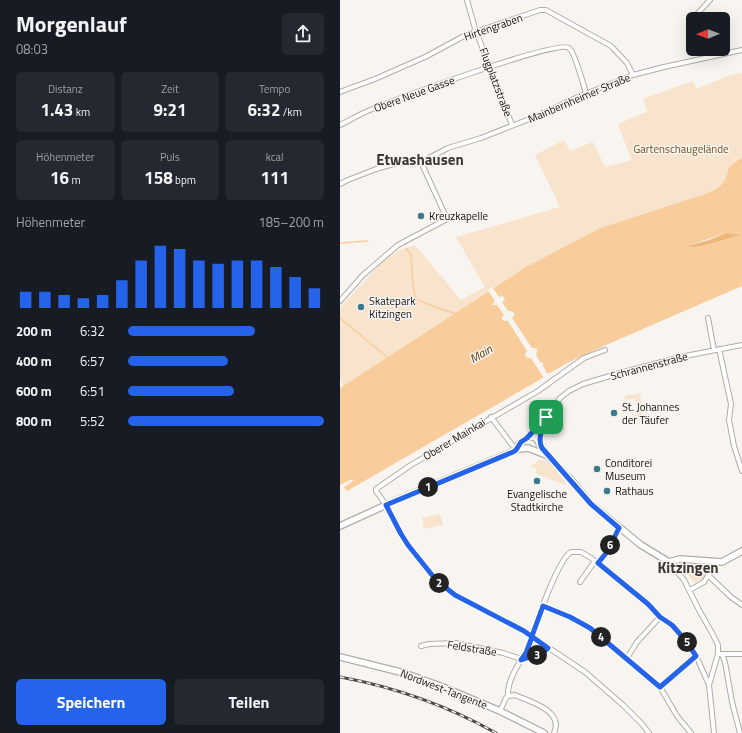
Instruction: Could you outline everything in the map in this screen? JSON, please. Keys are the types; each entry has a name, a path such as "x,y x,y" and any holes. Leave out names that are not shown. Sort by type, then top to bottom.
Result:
{"street":[{"path":"467,0 477,32"},
{"path":"699,12 710,0"},
{"name":"Hirtengraben","path":"340,92 375,79 425,57 464,36 540,10 546,10 611,46 627,63 633,75"},
{"name":"Flugplatzstraße","path":"479,39 512,125"},
{"name":"Obere Neue Gasse","path":"340,125 384,104 490,67 539,51 567,46 574,54 586,93"},
{"name":"Mainbernheimer Straße","path":"421,162 448,148 481,138 542,114 586,93 633,75 742,50"},
{"path":"340,184 376,169 397,163 421,162 447,218 393,249 363,275 340,301"},
{"path":"708,318 731,404 729,420 734,446 742,471"},
{"name":"Schrannenstraße","path":"546,417 560,398 576,387 607,376 680,357 742,345"},
{"name":"Oberer Mainkai","path":"605,350 584,358 538,391 411,465 376,489 408,545 436,580 455,595 524,631 585,672 623,705 649,733"},
{"path":"491,417 516,450"},
{"path":"516,450 521,442 528,437 546,417"},
{"path":"340,526 516,450 537,448 546,417"},
{"path":"528,437 536,438 547,455 573,482 591,504 648,550 669,562 678,572 690,590 725,662 732,702 740,733"},
{"path":"528,437 526,443 531,449 547,455"},
{"path":"580,582 607,552 619,528"},
{"path":"669,562 680,559 717,562 724,561 742,551"},
{"path":"500,711 508,696 509,686 521,660 526,653 543,606 564,558 569,553 581,552 597,562 648,604 660,617 676,628 686,641 696,656 709,685 714,733"},
{"path":"690,590 704,582 717,562"},
{"path":"709,576 731,597 742,605"},
{"path":"543,606 570,617 590,628 660,687 677,716 691,733"},
{"path":"626,658 637,642 660,617"},
{"name":"Feldstraße","path":"421,646 429,644 456,643 503,653 521,660"},
{"path":"521,660 544,652 548,648"},
{"path":"720,654 742,654"},
{"path":"709,685 720,654"},
{"path":"660,687 696,656"},
{"name":"Nordwest-Tangente","path":"340,657 404,673 443,687 500,711 544,733"},
{"path":"508,696 514,695 552,713 556,719 556,729 554,733"}],"green space":[{"name":"Gartenschaugelände","path":"742,73 742,158 733,162 723,183 718,188 702,195 600,228 526,267 343,386 340,378 340,308 382,262 400,250 415,245 461,300 485,287 456,237 560,207 535,155 564,140 570,151 593,142 605,167 630,161 631,159 618,124 647,112 643,99 693,81 697,89 728,76"},
{"path":"640,393 643,415 645,418 635,420 634,415 638,414 635,398 626,400 624,397 629,394"},
{"path":"539,460 543,460 554,468 566,482 565,485 535,473 537,469 530,467"},
{"path":"440,514 443,525 424,529 422,518"},
{"path":"687,565 707,565 710,569 703,579 694,583 685,571"}],"shaded area":[{"path":"726,233 741,234 704,246 687,246 709,240"}],"water":[{"name":"Main","path":"742,158 742,286 567,363 347,491 344,487 353,481 352,479 340,485 340,388 526,267 600,228 702,195 715,189 725,180 728,170 736,161","holes":["726,233 741,234 705,246 687,246"]}],"pier":[{"path":"492,287 499,297 503,296 505,300 502,302 508,311 514,313 512,318 532,348 537,349 536,355 540,362 543,363 548,375 544,378 531,358 525,356 527,351 508,321 502,320 504,315 497,305 492,305 495,301 488,290"}],"waterway":[{"path":"340,243 367,241"},
{"path":"406,248 411,255 413,287 416,299 456,314"},
{"path":"340,318 387,357"}],"railway":[{"path":"340,677 380,686 440,706 496,733"}],"place":[{"name":"Kreuzkapelle","path":"421,216"},
{"name":"Skatepark Kitzingen","path":"361,307"},
{"name":"St. Johannes der Täufer","path":"614,413"},
{"name":"Conditorei Museum","path":"597,469"},
{"name":"Evangelische Stadtkirche","path":"537,481"},
{"name":"Rathaus","path":"607,491"}],"district":[{"name":"Etwashausen","path":"420,160"},
{"name":"Kitzingen","path":"688,568"}],"route":[{"path":"546,417 513,452 386,505 408,545 436,580 455,595 524,631 534,638 548,648 544,652 521,660 526,653 532,637 532,636 540,613 543,606 570,617 590,628 660,687 696,656 676,628 660,617 648,604 598,563 607,552 619,528 591,504 542,448 539,443 546,417"}]}
